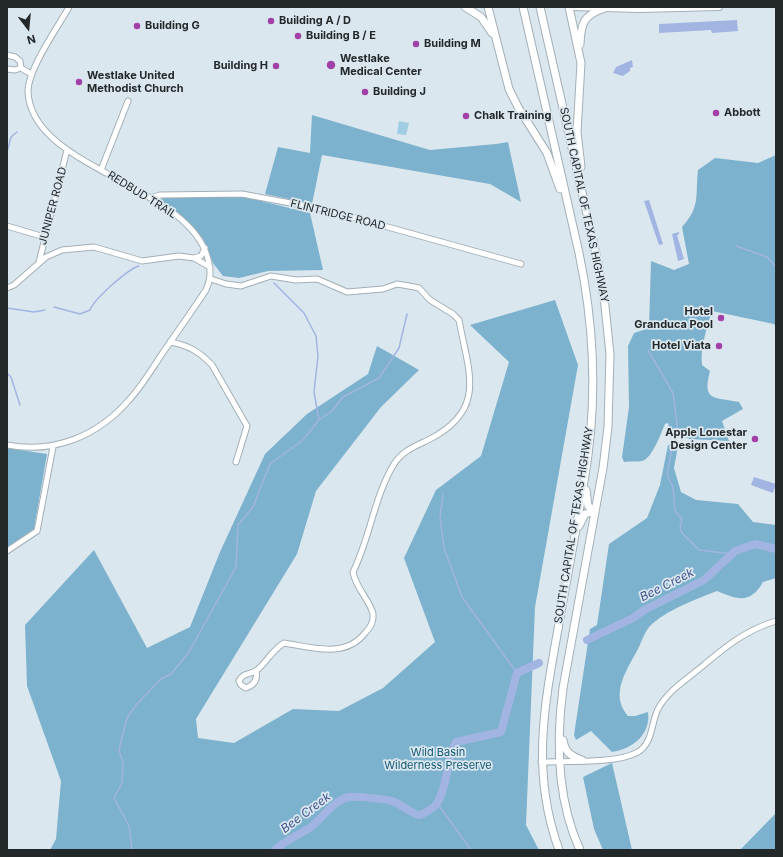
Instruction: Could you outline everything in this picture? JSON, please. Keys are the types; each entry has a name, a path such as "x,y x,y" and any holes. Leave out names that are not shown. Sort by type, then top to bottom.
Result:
{"highway":[{"path":"465,7 484,20 497,44"},
{"path":"488,7 504,76 512,95 552,165 578,245"},
{"name":"SOUTH CAPITAL OF TEXAS HIGHWAY","path":"523,7 578,245 586,293 592,354 592,419 587,464 542,720 541,762 549,815 559,850"},
{"name":"SOUTH CAPITAL OF TEXAS HIGHWAY","path":"540,7 589,220 604,298 610,369 606,443 563,688 560,720 560,761 564,803 580,850"},
{"path":"569,7 580,58"},
{"path":"589,220 577,132 581,83 581,31 584,22 592,13 605,8"},
{"path":"587,464 586,498 589,508 595,511"},
{"path":"573,540 584,516 595,511"},
{"path":"560,720 566,752 571,756 582,760"}],"main road":[{"path":"574,7 719,7"}],"street":[{"name":"REDBUD TRAIL","path":"69,7 31,74 28,92 34,111 49,134 67,150 150,198 190,227 197,234 205,248 210,267 211,279"},
{"path":"7,55 15,57 20,61 21,68"},
{"path":"7,69 14,70 21,68 31,74"},
{"path":"101,170 128,101"},
{"name":"JUNIPER ROAD","path":"39,262 44,237 67,150"},
{"name":"FLINTRIDGE ROAD","path":"150,198 160,195 250,195 323,209 521,264"},
{"path":"7,226 44,237"},
{"path":"7,288 14,285 46,256 62,250 94,247 142,260 179,256 194,258 210,267"},
{"path":"194,258 201,256 205,248"},
{"path":"7,445 30,448 53,447 86,433 114,416 141,385 206,290 211,279 226,284 241,286 271,276 296,280 317,279 347,292 383,290 398,284 419,288 430,300 453,314 459,320 470,382 470,392 465,407 458,419 445,431 401,453 388,476 361,558 354,572 357,587 373,612 373,620 370,628 353,644 329,650 284,643 276,648 256,671"},
{"path":"170,342 186,345 204,356 212,365 248,426 236,462"},
{"path":"7,552 37,532 53,447"},
{"path":"541,762 619,758 639,752 648,742 658,709 671,692 718,652 739,637 760,626 776,621"}],"shaded area":[{"path":"737,20 738,31 712,33 711,30 659,33 659,24"},
{"path":"632,60 633,67 630,68 630,71 623,76 613,73 616,67"},
{"path":"399,121 409,123 406,135 397,134"},
{"path":"649,200 663,244 659,245 644,201"},
{"path":"679,232 677,235 684,259 678,261 672,234"},
{"path":"754,477 776,484 773,493 751,485"}],"green space":[{"path":"312,115 430,150 508,142 521,202 490,184 322,155 312,204 265,194 278,147 310,153"},
{"path":"776,155 776,327 774,324 712,311 703,344 702,365 710,371 708,381 709,393 716,398 739,402 743,409 722,421 729,441 689,439 670,430 668,423 665,424 653,451 646,459 642,461 624,462 622,457 629,407 628,346 634,333 649,328 651,261 674,270 689,264 682,227 688,220 695,207 698,170 715,158 758,163"},
{"path":"175,196 245,197 310,213 323,270 268,271 239,278 223,276 213,263 203,239 193,227 161,202 160,199"},
{"name":"Wild Basin Wilderness Preserve","path":"555,300 578,365 535,607 526,825 539,850 50,850 56,839 61,781 27,686 25,625 94,550 147,648 190,627 220,552 265,454 307,414 368,374 377,346 419,370 381,407 316,491 297,554 196,719 198,738 234,743 293,709 339,711 383,688 435,642 404,558 436,490 481,456 509,362 470,325"},
{"path":"674,444 678,446 674,468 681,492 696,500 738,504 753,522 776,525 776,578 763,582 753,594 748,597 737,598 717,591 691,601 667,613 650,626 625,674 620,691 620,699 628,716 635,716 648,712 647,727 639,739 633,744 627,748 612,752 591,731 576,740 574,735 590,629 597,625 609,544 647,518 660,485 668,445"},
{"path":"7,448 47,454 34,529 7,548"},
{"path":"612,763 632,850 603,850 594,829 583,777"},
{"path":"776,813 776,850 740,850"}],"waterway":[{"path":"7,152 11,137 17,132"},
{"path":"736,246 767,257 776,267"},
{"path":"54,307 80,314 90,310 98,299 112,285 134,268 139,266"},
{"path":"274,283 304,313 316,336 318,356 314,392 319,420"},
{"path":"7,308 34,312 45,310"},
{"path":"132,850 129,826 114,798 122,783 123,763 119,750 127,718 136,705 161,679 171,674 189,652 236,567 238,525 253,507 270,464 303,440 319,420 333,410 343,397 379,378 399,348 407,314"},
{"path":"648,350 673,393 677,424 676,432"},
{"path":"7,373 11,377 20,405"},
{"path":"673,442 667,475 673,487 675,511 682,519 680,528 682,533 699,550 732,554"},
{"path":"443,494 440,518 444,548 462,597 517,673"},
{"name":"Bee Creek","path":"587,640 633,618 644,610 704,580 735,551 755,544 776,549"},
{"name":"Bee Creek","path":"275,850 288,840 311,827 338,802 349,797 384,799 392,801 419,815 431,809 436,805 443,790 456,742 501,732 517,673 539,663"},
{"path":"436,805 440,807 471,850"}],"place":[{"name":"Building A / D","path":"271,21"},
{"name":"Building G","path":"137,26"},
{"name":"Building B / E","path":"298,36"},
{"name":"Building M","path":"416,44"},
{"name":"Westlake Medical Center","path":"331,65"},
{"name":"Building H","path":"276,66"},
{"name":"Westlake United Methodist Church","path":"79,82"},
{"name":"Building J","path":"365,92"},
{"name":"Abbott","path":"716,113"},
{"name":"Chalk Training","path":"466,116"},
{"name":"Hotel Granduca Pool","path":"721,318"},
{"name":"Hotel Viata","path":"719,346"},
{"name":"Apple Lonestar Design Center","path":"755,439"}]}
